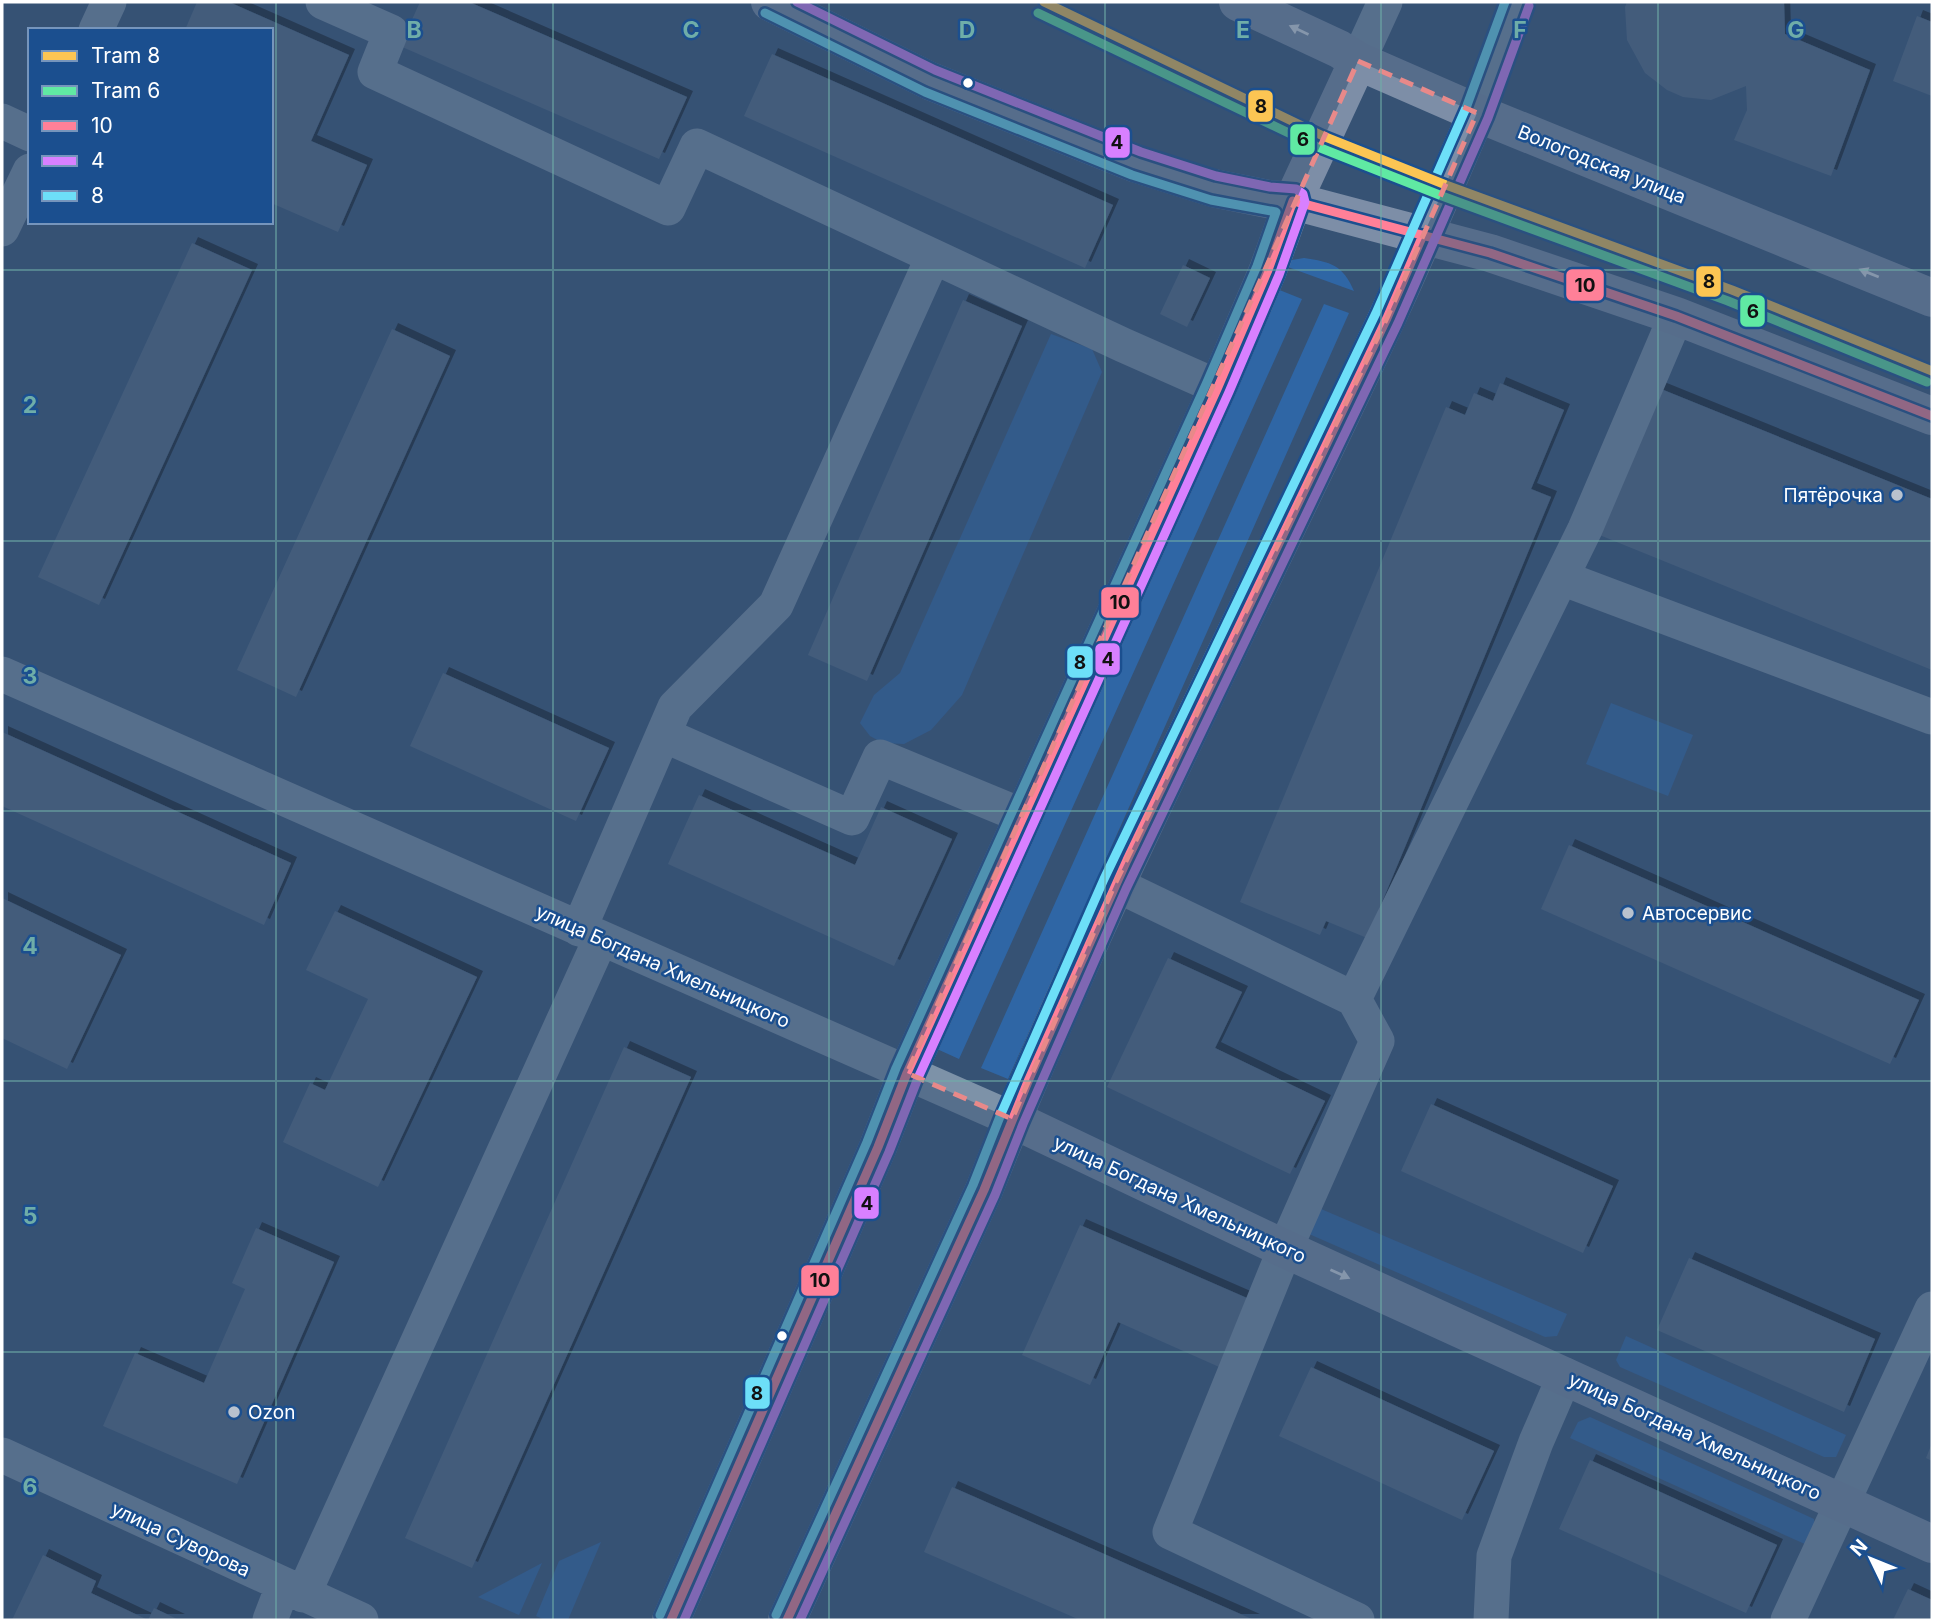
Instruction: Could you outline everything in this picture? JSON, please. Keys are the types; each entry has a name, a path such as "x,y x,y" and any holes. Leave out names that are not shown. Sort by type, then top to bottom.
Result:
{"main road":[{"path":"770,2 930,81 1137,164 1213,188 1293,201 1490,253 1676,316 1932,416"},
{"name":"Вологодская улица","path":"1238,2 1339,48 1358,61 1478,113 1932,298"},
{"path":"671,1620 878,1147 907,1073 1218,387 1268,270 1293,201 1358,61"},
{"path":"787,1620 984,1190 1012,1119 1115,884 1387,318 1478,113"},
{"name":"улица Богдана Хмельницкого","path":"1012,1119 1285,1249 1932,1544"}],"street":[{"path":"97,28 108,2"},
{"path":"323,2 391,32 376,72 668,208 697,146 1218,387"},
{"path":"1358,61 1385,2"},
{"path":"1478,113 1518,2"},
{"path":"2,121 28,133"},
{"path":"2,229 28,175"},
{"path":"270,1620 293,1591 590,933 675,707 776,605 933,257"},
{"path":"1354,999 1562,578 1676,316"},
{"path":"1562,578 1932,717"},
{"name":"улица Богдана Хмельницкого","path":"2,674 1012,1119"},
{"path":"664,735 852,818 880,757 1023,816"},
{"path":"1115,884 1354,999 1377,1041 1285,1249 1170,1532 1357,1620"},
{"path":"1788,1620 1932,1309"},
{"path":"1491,1620 1494,1556 1536,1442 1565,1376"},
{"name":"улица Суворова","path":"2,1455 361,1620"}],"highlighted area":[{"path":"1358,61 1477,113 1387,318 1115,884 1012,1119 907,1073"}],"shaded area":[{"path":"1304,258 1335,266 1345,275 1354,291 1285,266 1292,260"},
{"path":"1277,289 1302,299 959,1059 937,1049"},
{"path":"1324,304 1349,313 1008,1079 981,1068"},
{"path":"1051,334 1092,349 1102,372 962,695 931,730 904,744 883,743 870,736 860,723 874,695 900,673"},
{"path":"1611,703 1693,735 1668,796 1586,764"},
{"path":"1314,1206 1567,1314 1557,1336 1545,1337 1309,1234"},
{"path":"1626,1336 1846,1435 1836,1457 1824,1457 1620,1367 1616,1360"},
{"path":"1590,1417 1814,1519 1815,1527 1807,1545 1570,1438 1578,1422"},
{"path":"601,1542 568,1620 545,1620 536,1616 559,1561"},
{"path":"542,1563 519,1615 478,1597"}],"building":[{"path":"197,2 229,2 349,55 311,141 367,165 338,232 273,204 273,28 186,28"},
{"path":"420,2 469,2 687,97 659,159 400,46"},
{"path":"1627,2 1784,2 1785,34 1870,70 1831,176 1734,140 1747,110 1746,86 1711,100 1683,97 1667,90 1645,73 1627,40"},
{"path":"1917,16 1932,22 1932,96 1893,81"},
{"path":"772,54 1113,205 1085,268 744,116"},
{"path":"192,243 252,270 99,605 38,577"},
{"path":"1183,265 1210,278 1187,327 1160,314"},
{"path":"963,300 1022,326 867,681 808,655"},
{"path":"392,329 450,356 296,697 237,670"},
{"path":"1500,383 1564,410 1531,489 1551,497 1367,938 1326,921 1320,935 1240,902 1446,407 1465,415 1474,393 1493,401"},
{"path":"1656,387 1932,499 1932,670 1597,534"},
{"path":"443,673 609,748 576,821 410,746"},
{"path":"2,732 291,863 264,925 2,806"},
{"path":"699,795 855,865 881,807 952,839 894,966 668,864"},
{"path":"1569,845 1919,1000 1890,1064 1541,909"},
{"path":"2,898 121,955 67,1069 2,1038"},
{"path":"335,911 477,977 378,1187 283,1142 310,1083 325,1090 368,999 306,970"},
{"path":"1168,958 1242,992 1215,1048 1325,1101 1290,1174 1107,1087"},
{"path":"624,1047 691,1077 472,1568 405,1538"},
{"path":"1431,1104 1613,1186 1583,1253 1401,1171"},
{"path":"1080,1225 1256,1302 1226,1370 1118,1322 1090,1385 1022,1355"},
{"path":"256,1228 334,1262 237,1484 103,1426 135,1353 204,1383 245,1289 232,1283"},
{"path":"1689,1258 1875,1339 1844,1412 1657,1330"},
{"path":"1311,1367 1494,1451 1462,1520 1279,1436"},
{"path":"1932,1443 1932,1461 1926,1458"},
{"path":"1590,1460 1777,1545 1746,1613 1559,1529"},
{"path":"952,1487 1254,1620 1080,1620 924,1552"},
{"path":"43,1555 96,1581 91,1593 148,1620 12,1620"},
{"path":"1908,1589 1932,1600 1932,1620 1893,1620"},
{"path":"154,1608 179,1620 148,1620"}],"tram line":[{"name":"8","path":"1044,2 1323,136 1446,185 1732,290 1932,371"},
{"name":"6","path":"1038,13 1318,147 1442,196 1728,301 1927,382"}],"transit line":[{"name":"4","path":"684,1620 889,1152 918,1078 1229,392 1279,275 1305,202 1303,194 1296,189 1270,187 1216,176 1141,152 935,70 797,2"},
{"name":"8","path":"776,1615 973,1185 1001,1114 1104,879 1376,313 1466,108 1505,2"},
{"name":"4","path":"800,1620 995,1195 1023,1124 1126,889 1398,323 1488,118 1529,6"},
{"name":"8","path":"660,1615 867,1142 896,1068 1207,382 1257,266 1276,212 1211,200 1132,175 925,92 765,13"},
{"name":"10","path":"671,1620 878,1147 907,1073 1218,387 1268,270 1293,201 1490,253 1676,316 1932,416"},
{"name":"10","path":"787,1620 984,1190 1029,1079 1127,860 1387,318 1423,235"}],"place":[{"name":"Пятёрочка","path":"1897,495"},
{"name":"Автосервис","path":"1628,913"},
{"name":"Ozon","path":"234,1412"}]}
